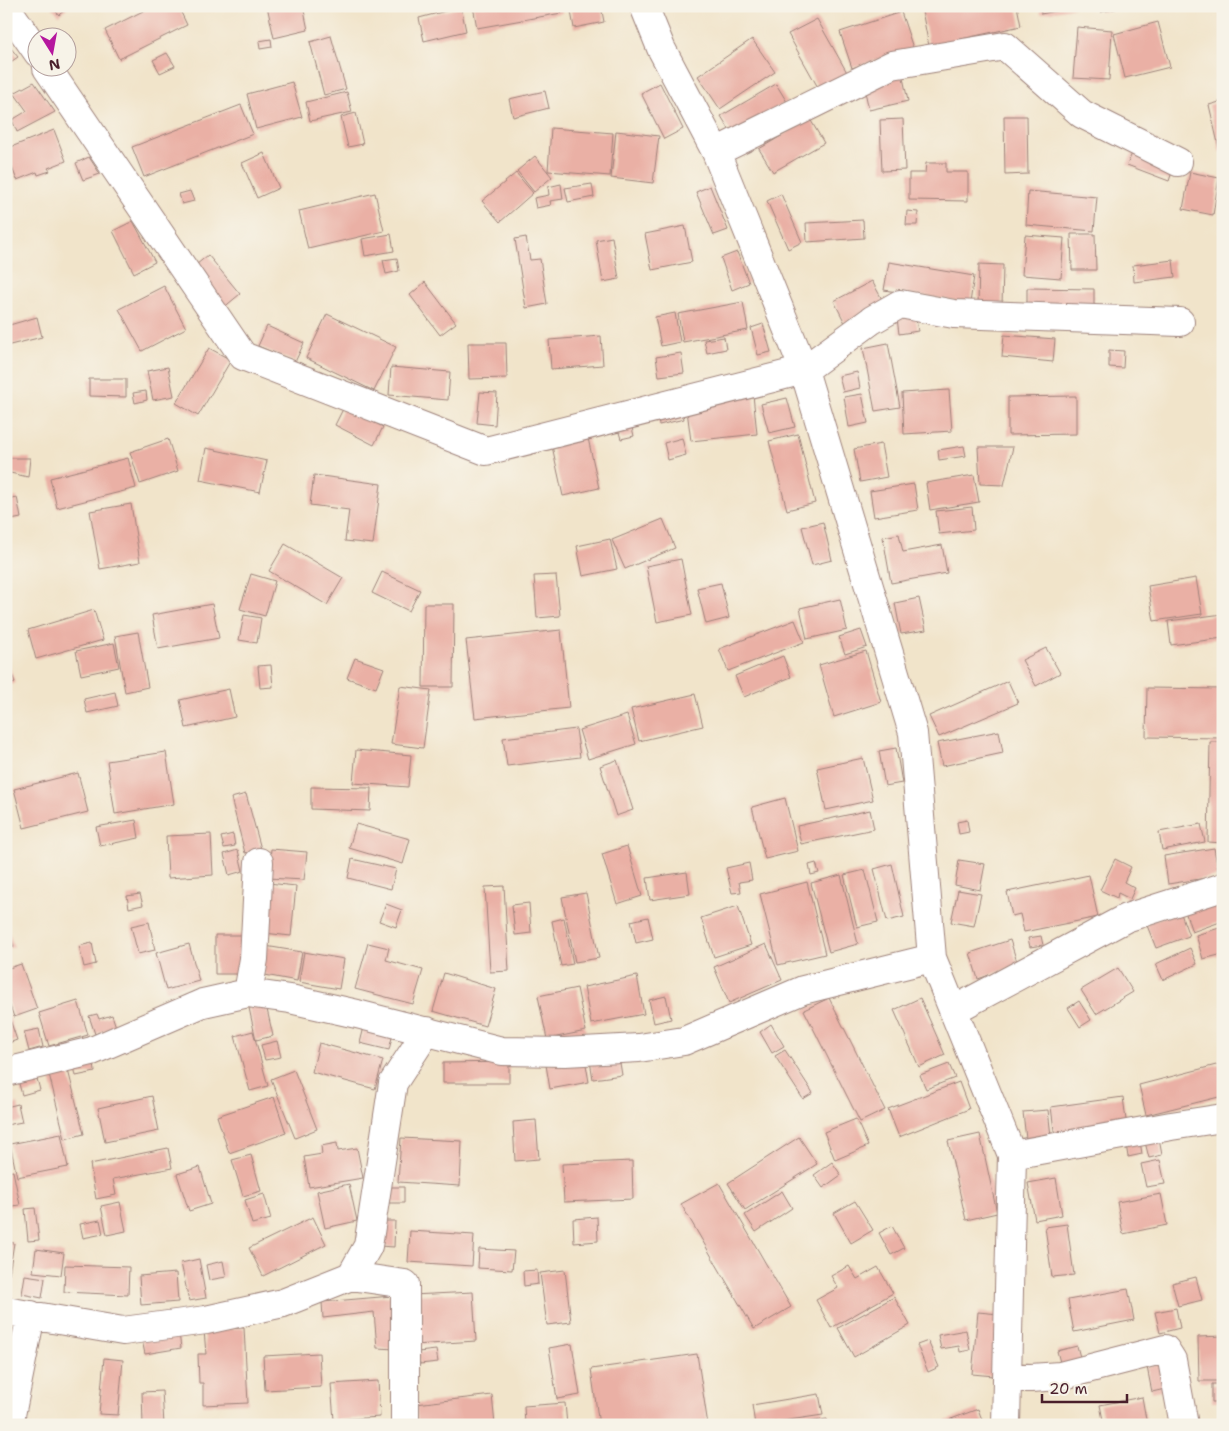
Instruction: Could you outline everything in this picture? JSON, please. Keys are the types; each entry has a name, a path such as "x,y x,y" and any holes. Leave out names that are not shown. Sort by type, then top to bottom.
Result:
{"street":[{"path":"644,6 661,48 716,152 804,370 913,733 932,958 1012,1155 1006,1425"},
{"path":"13,11 28,36"},
{"path":"716,152 892,65 1005,46 1082,114 1178,162"},
{"path":"54,78 244,356 486,451 804,370 872,320 900,304 954,314 1180,322"},
{"path":"248,993 254,959 259,862"},
{"path":"954,1010 1126,918 1223,887"},
{"path":"6,1072 92,1051 203,1003 248,993 290,999 427,1031 502,1051 565,1052 639,1048 684,1041 804,990 932,958"},
{"path":"351,1276 368,1246 393,1083 427,1031"},
{"path":"1012,1155 1223,1118"},
{"path":"10,1425 18,1313 123,1331 206,1320 283,1303 351,1276 405,1284 405,1425"},
{"path":"1008,1377 1060,1376 1165,1349 1172,1360 1184,1425"}],"building":[{"path":"51,6 69,6 59,15"},
{"path":"153,6 178,6 187,25 119,59 105,30"},
{"path":"267,6 303,6 308,30 274,38"},
{"path":"473,6 561,6 562,13 477,28"},
{"path":"570,6 601,6 604,22 574,28"},
{"path":"921,6 1017,6 1021,26 929,46"},
{"path":"1040,6 1075,6 1075,7 1041,14"},
{"path":"1100,6 1123,6 1123,7 1101,12"},
{"path":"461,7 466,31 424,41 419,18"},
{"path":"901,12 913,48 852,68 840,32"},
{"path":"817,19 849,76 820,91 788,34"},
{"path":"1158,22 1170,67 1125,78 1114,34"},
{"path":"1077,27 1112,30 1109,80 1073,78"},
{"path":"331,36 346,89 324,95 310,42"},
{"path":"271,39 272,47 260,49 259,41"},
{"path":"752,39 775,72 720,109 698,76"},
{"path":"6,42 18,57 6,65"},
{"path":"167,53 175,66 160,73 153,60"},
{"path":"902,73 908,101 869,110 863,82"},
{"path":"34,82 55,112 17,132 12,120 27,111 14,93"},
{"path":"292,82 302,117 256,129 247,94"},
{"path":"660,83 683,129 664,139 641,93"},
{"path":"776,84 787,102 732,134 721,116"},
{"path":"545,91 549,108 513,117 509,99"},
{"path":"347,92 352,112 310,121 306,102"},
{"path":"1223,101 1223,152 1220,152 1209,105"},
{"path":"241,105 253,134 144,177 132,147"},
{"path":"356,113 363,144 348,147 341,117"},
{"path":"1004,116 1027,116 1028,174 1005,175"},
{"path":"810,119 824,143 773,172 759,149"},
{"path":"903,119 905,170 882,171 880,120"},
{"path":"551,128 613,133 610,176 548,171"},
{"path":"54,130 66,161 48,168 50,171 38,175 37,172 17,180 6,149"},
{"path":"616,131 659,136 653,183 611,178"},
{"path":"1133,151 1174,166 1169,181 1127,165"},
{"path":"264,153 279,188 257,198 242,163"},
{"path":"535,156 552,177 534,192 517,171"},
{"path":"89,157 100,174 83,180 76,163"},
{"path":"926,163 946,163 946,172 968,172 968,201 909,200 909,173 925,173"},
{"path":"1190,172 1219,178 1213,215 1183,209"},
{"path":"516,173 533,193 500,222 482,201"},
{"path":"561,184 563,199 550,201 551,205 536,208 534,198 549,195 548,187"},
{"path":"592,184 594,197 568,202 565,188"},
{"path":"710,186 728,230 714,235 696,192"},
{"path":"190,191 194,201 182,204 179,194"},
{"path":"1028,191 1097,197 1094,231 1026,225"},
{"path":"375,193 384,231 308,249 299,211"},
{"path":"781,194 802,242 788,249 767,201"},
{"path":"907,211 918,212 917,225 906,225"},
{"path":"863,220 864,238 807,242 806,223"},
{"path":"133,221 155,262 134,273 113,231"},
{"path":"685,226 692,262 652,270 645,234"},
{"path":"391,234 394,251 365,256 362,239"},
{"path":"1071,234 1095,234 1096,270 1072,270"},
{"path":"1025,235 1064,238 1061,278 1022,275"},
{"path":"526,237 530,260 540,259 547,304 526,308 515,239"},
{"path":"612,237 619,279 603,282 596,240"},
{"path":"737,252 749,283 732,290 721,258"},
{"path":"208,255 240,294 222,309 190,270"},
{"path":"397,258 399,271 386,274 383,260"},
{"path":"1173,260 1175,277 1134,282 1133,265"},
{"path":"889,262 974,276 970,303 884,290"},
{"path":"979,264 1003,265 1002,306 978,306"},
{"path":"872,281 884,303 845,323 834,301"},
{"path":"425,282 456,323 440,335 410,295"},
{"path":"164,286 186,328 142,351 119,309"},
{"path":"1027,288 1094,289 1094,306 1027,305"},
{"path":"743,302 748,330 683,342 678,314"},
{"path":"675,313 680,342 661,346 655,317"},
{"path":"327,314 396,347 374,391 306,358"},
{"path":"915,314 918,331 899,334 897,318"},
{"path":"37,317 42,337 6,346 6,326"},
{"path":"763,324 771,352 758,355 751,328"},
{"path":"267,326 304,343 295,362 258,346"},
{"path":"1004,335 1055,339 1053,362 1002,357"},
{"path":"601,336 603,365 551,369 549,340"},
{"path":"724,337 726,349 707,353 704,340"},
{"path":"468,343 506,343 507,378 469,379"},
{"path":"888,343 900,407 875,411 863,348"},
{"path":"209,348 231,360 198,416 176,403"},
{"path":"1109,350 1124,351 1123,368 1109,367"},
{"path":"681,353 684,373 659,376 656,357"},
{"path":"168,367 174,396 153,400 147,371"},
{"path":"391,367 450,372 448,400 389,395"},
{"path":"857,372 860,388 843,392 839,376"},
{"path":"89,379 126,379 126,397 89,396"},
{"path":"949,390 952,431 904,434 902,393"},
{"path":"146,391 147,400 135,403 133,393"},
{"path":"480,392 497,393 495,425 477,423"},
{"path":"862,394 868,423 849,427 844,397"},
{"path":"753,395 757,434 691,441 686,403"},
{"path":"1076,396 1076,434 1008,435 1008,397"},
{"path":"787,398 795,427 769,433 761,404"},
{"path":"681,403 684,419 659,425 656,409"},
{"path":"344,407 383,427 374,445 335,425"},
{"path":"629,415 634,436 621,439 615,419"},
{"path":"586,429 599,488 563,496 550,437"},
{"path":"798,434 815,503 787,510 769,441"},
{"path":"682,438 686,455 668,460 664,443"},
{"path":"168,439 178,471 140,484 130,452"},
{"path":"881,444 887,477 860,482 854,449"},
{"path":"964,446 966,456 939,460 938,450"},
{"path":"978,447 1013,447 1004,485 980,484"},
{"path":"206,448 267,461 260,492 200,480"},
{"path":"6,458 30,458 28,477 6,472"},
{"path":"128,458 136,488 57,508 50,478"},
{"path":"314,475 381,484 373,544 345,541 349,510 310,505"},
{"path":"974,475 979,502 930,510 926,483"},
{"path":"914,484 918,510 874,517 870,491"},
{"path":"17,497 21,518 6,521 6,499"},
{"path":"131,504 140,562 100,569 90,511"},
{"path":"972,507 974,530 939,534 936,511"},
{"path":"663,519 675,548 625,569 612,540"},
{"path":"823,522 832,560 812,565 802,527"},
{"path":"899,534 903,552 942,545 947,573 891,583 883,537"},
{"path":"610,539 617,569 583,576 577,546"},
{"path":"285,544 343,578 327,605 269,571"},
{"path":"681,559 692,615 657,622 646,566"},
{"path":"382,572 420,590 409,611 372,593"},
{"path":"251,574 275,581 265,616 240,609"},
{"path":"556,575 560,616 537,618 534,576"},
{"path":"1196,578 1202,614 1154,621 1148,586"},
{"path":"721,583 729,618 706,624 697,588"},
{"path":"919,598 926,630 901,634 895,603"},
{"path":"840,599 847,630 807,639 800,608"},
{"path":"212,604 219,638 158,649 152,615"},
{"path":"424,604 454,604 453,687 423,687"},
{"path":"94,610 103,640 36,659 28,630"},
{"path":"1223,614 1223,638 1171,645 1168,621"},
{"path":"244,615 261,618 257,643 239,640"},
{"path":"795,620 804,642 728,671 719,649"},
{"path":"561,630 569,708 475,718 466,640"},
{"path":"861,630 867,647 845,654 839,637"},
{"path":"138,632 148,687 125,692 115,636"},
{"path":"114,643 119,667 81,675 76,651"},
{"path":"1046,648 1060,673 1036,686 1022,660"},
{"path":"866,651 881,702 834,717 819,665"},
{"path":"783,656 791,677 744,697 735,676"},
{"path":"355,658 384,668 376,688 347,678"},
{"path":"6,662 8,662 15,683 6,686"},
{"path":"271,665 273,687 260,688 258,666"},
{"path":"1008,681 1018,703 939,737 929,716"},
{"path":"400,686 431,690 423,748 391,744"},
{"path":"1147,688 1223,689 1223,738 1146,737"},
{"path":"229,689 235,717 186,728 180,700"},
{"path":"115,692 118,706 87,713 84,699"},
{"path":"695,694 703,726 639,741 631,709"},
{"path":"627,715 636,744 588,759 579,730"},
{"path":"576,729 580,757 507,766 503,738"},
{"path":"999,731 1003,753 942,766 937,743"},
{"path":"1210,742 1223,742 1223,843 1208,842"},
{"path":"896,748 902,783 885,786 879,751"},
{"path":"356,750 411,755 408,787 353,783"},
{"path":"166,752 174,804 115,814 107,761"},
{"path":"863,758 873,800 826,810 817,768"},
{"path":"617,760 633,810 616,816 600,766"},
{"path":"78,773 88,812 24,828 14,789"},
{"path":"311,787 371,788 370,811 311,809"},
{"path":"246,794 261,849 245,853 231,798"},
{"path":"785,798 798,851 765,859 752,807"},
{"path":"870,810 874,829 801,844 797,826"},
{"path":"136,820 139,838 100,846 96,827"},
{"path":"967,820 969,832 959,834 957,822"},
{"path":"356,824 410,839 403,864 349,848"},
{"path":"1201,824 1205,842 1162,850 1159,832"},
{"path":"211,834 213,875 168,878 166,836"},
{"path":"233,834 235,846 224,848 221,837"},
{"path":"627,846 642,896 617,904 602,854"},
{"path":"1214,848 1219,876 1168,884 1164,856"},
{"path":"271,849 307,852 304,880 268,878"},
{"path":"238,850 243,871 229,875 224,854"},
{"path":"352,859 396,869 391,889 348,878"},
{"path":"1115,859 1131,867 1124,882 1135,888 1130,899 1118,893 1117,898 1100,890"},
{"path":"959,860 985,864 980,890 955,885"},
{"path":"749,863 752,880 739,882 741,892 732,893 726,868"},
{"path":"816,863 819,873 811,875 809,865"},
{"path":"892,864 904,917 887,921 874,869"},
{"path":"865,870 878,922 857,927 844,875"},
{"path":"687,872 690,894 650,900 647,878"},
{"path":"841,875 858,944 829,952 811,883"},
{"path":"1089,875 1098,917 1024,932 1020,914 1012,916 1007,892"},
{"path":"807,882 825,954 778,965 760,894"},
{"path":"268,883 296,886 291,936 264,933"},
{"path":"504,886 509,971 490,972 485,887"},
{"path":"958,890 981,894 974,926 951,922"},
{"path":"586,893 599,958 575,962 562,897"},
{"path":"140,894 143,905 129,908 127,896"},
{"path":"1217,896 1223,911 1223,921 1192,932 1184,908"},
{"path":"529,903 531,933 515,935 512,905"},
{"path":"386,904 402,910 396,927 379,921"},
{"path":"738,906 751,945 714,957 701,918"},
{"path":"1180,911 1189,936 1156,948 1146,923"},
{"path":"648,917 653,939 636,943 631,921"},
{"path":"564,918 573,964 561,966 552,921"},
{"path":"149,922 155,950 138,954 131,926"},
{"path":"6,925 14,947 6,949"},
{"path":"1223,927 1223,954 1203,959 1196,935"},
{"path":"215,935 242,935 242,974 215,974"},
{"path":"1041,936 1043,945 1030,947 1028,938"},
{"path":"1010,940 1018,965 978,979 970,953"},
{"path":"92,943 96,964 84,967 79,946"},
{"path":"368,943 389,948 386,960 423,970 413,1004 355,989"},
{"path":"189,944 199,981 166,990 156,953"},
{"path":"766,944 782,980 729,1003 714,967"},
{"path":"265,946 302,952 297,981 265,975 262,964"},
{"path":"1190,948 1197,964 1163,980 1156,964"},
{"path":"304,952 344,959 339,989 299,982"},
{"path":"21,964 37,1009 14,1017 6,995 6,969"},
{"path":"1118,968 1133,992 1096,1014 1081,990"},
{"path":"444,973 496,989 485,1026 433,1011"},
{"path":"637,976 644,1014 591,1024 584,987"},
{"path":"577,988 586,1031 547,1039 538,996"},
{"path":"666,996 671,1019 654,1023 649,1000"},
{"path":"829,998 885,1110 860,1122 804,1010"},
{"path":"920,998 945,1055 919,1067 894,1010"},
{"path":"78,1001 88,1035 49,1046 39,1013"},
{"path":"1079,1001 1091,1020 1080,1027 1068,1008"},
{"path":"266,1005 273,1036 256,1040 249,1008"},
{"path":"6,1008 17,1040 6,1044"},
{"path":"97,1014 99,1019 112,1015 116,1027 95,1034 89,1016"},
{"path":"365,1023 394,1029 389,1050 360,1043"},
{"path":"771,1024 784,1046 772,1053 760,1032"},
{"path":"39,1029 43,1047 29,1051 24,1032"},
{"path":"253,1031 268,1086 250,1091 235,1036"},
{"path":"277,1041 281,1057 265,1060 261,1045"},
{"path":"319,1043 383,1060 375,1089 312,1072"},
{"path":"785,1050 813,1093 803,1099 775,1056"},
{"path":"619,1057 622,1075 593,1079 590,1061"},
{"path":"585,1059 589,1082 550,1089 546,1065"},
{"path":"509,1062 509,1083 443,1083 443,1063"},
{"path":"94,1063 95,1072 76,1076 74,1066"},
{"path":"949,1064 955,1078 926,1089 920,1075"},
{"path":"1220,1064 1223,1073 1223,1096 1146,1115 1139,1085"},
{"path":"68,1070 84,1134 65,1139 49,1074"},
{"path":"294,1070 317,1129 295,1138 271,1079"},
{"path":"36,1075 40,1090 22,1095 18,1080"},
{"path":"959,1082 969,1109 899,1137 888,1109"},
{"path":"152,1096 159,1131 105,1142 98,1108"},
{"path":"274,1097 286,1133 229,1153 217,1116"},
{"path":"1123,1097 1127,1128 1055,1138 1051,1107"},
{"path":"18,1104 22,1122 6,1125 6,1107"},
{"path":"1048,1110 1051,1136 1026,1139 1023,1112"},
{"path":"856,1119 868,1146 835,1160 824,1132"},
{"path":"536,1120 539,1159 515,1161 513,1122"},
{"path":"61,1134 68,1167 17,1177 10,1144"},
{"path":"980,1134 997,1213 966,1220 948,1141"},
{"path":"799,1137 817,1164 745,1210 728,1183"},
{"path":"401,1138 462,1141 460,1186 398,1182"},
{"path":"1159,1139 1162,1155 1149,1158 1145,1142"},
{"path":"1140,1141 1142,1154 1128,1157 1126,1144"},
{"path":"337,1143 338,1151 357,1148 363,1178 309,1187 304,1157 322,1154 321,1146"},
{"path":"168,1148 172,1168 113,1179 116,1195 96,1199 90,1164"},
{"path":"251,1155 261,1191 243,1196 232,1160"},
{"path":"1160,1160 1165,1184 1146,1187 1141,1164"},
{"path":"632,1161 633,1199 564,1202 562,1164"},
{"path":"832,1162 841,1175 823,1188 814,1175"},
{"path":"200,1167 211,1204 189,1211 177,1174"},
{"path":"13,1171 20,1205 6,1207 6,1172"},
{"path":"1056,1178 1062,1215 1035,1220 1028,1183"},
{"path":"719,1183 791,1307 754,1329 681,1204"},
{"path":"349,1184 357,1221 325,1228 317,1191"},
{"path":"384,1187 404,1187 404,1203 383,1203"},
{"path":"782,1191 792,1208 756,1232 745,1215"},
{"path":"264,1194 271,1219 252,1224 245,1200"},
{"path":"1161,1194 1167,1225 1123,1234 1117,1202"},
{"path":"855,1201 873,1230 851,1243 834,1213"},
{"path":"120,1202 126,1231 107,1235 101,1206"},
{"path":"35,1208 39,1240 28,1241 25,1209"},
{"path":"313,1217 326,1244 263,1276 249,1248"},
{"path":"597,1217 598,1241 574,1243 573,1219"},
{"path":"100,1220 103,1234 83,1238 80,1224"},
{"path":"380,1221 395,1221 394,1247 379,1246"},
{"path":"1067,1224 1074,1275 1052,1277 1045,1227"},
{"path":"892,1226 904,1248 891,1255 879,1233"},
{"path":"410,1231 474,1235 472,1266 408,1262"},
{"path":"6,1242 14,1243 9,1274 6,1274"},
{"path":"36,1249 64,1253 61,1275 33,1272"},
{"path":"479,1249 514,1251 512,1270 478,1268"},
{"path":"199,1259 206,1298 189,1301 181,1263"},
{"path":"223,1261 226,1277 209,1280 206,1265"},
{"path":"65,1265 129,1267 128,1295 64,1292"},
{"path":"849,1266 857,1279 878,1267 893,1293 831,1328 816,1300 838,1288 831,1276"},
{"path":"537,1270 538,1284 524,1286 523,1271"},
{"path":"565,1270 571,1322 547,1325 540,1273"},
{"path":"176,1273 178,1302 141,1305 139,1276"},
{"path":"25,1275 45,1278 42,1298 22,1294"},
{"path":"1196,1277 1202,1300 1178,1306 1172,1283"},
{"path":"1128,1289 1134,1320 1074,1332 1068,1300"},
{"path":"473,1292 476,1341 414,1345 412,1295"},
{"path":"392,1296 395,1349 377,1348 374,1312 323,1318 322,1302"},
{"path":"894,1297 910,1325 854,1357 838,1328"},
{"path":"1176,1308 1180,1328 1160,1333 1155,1312"},
{"path":"978,1312 999,1314 994,1376 972,1374"},
{"path":"244,1328 248,1403 203,1405 203,1383 199,1383 198,1354 206,1354 204,1330"},
{"path":"966,1330 970,1350 960,1352 959,1346 941,1349 938,1335"},
{"path":"179,1333 181,1348 145,1354 142,1340"},
{"path":"1223,1336 1223,1381 1199,1381 1198,1337"},
{"path":"928,1341 939,1367 928,1372 917,1345"},
{"path":"572,1344 580,1395 557,1399 549,1348"},
{"path":"1077,1346 1081,1361 1061,1366 1057,1351"},
{"path":"436,1350 438,1362 420,1364 418,1352"},
{"path":"319,1353 321,1387 265,1390 263,1356"},
{"path":"697,1354 708,1425 599,1425 591,1369"},
{"path":"104,1358 123,1360 118,1415 99,1414"},
{"path":"1161,1364 1165,1389 1152,1392 1147,1367"},
{"path":"378,1381 380,1417 334,1420 331,1384"},
{"path":"1212,1384 1223,1384 1223,1402 1212,1402"},
{"path":"162,1391 164,1425 143,1425 142,1392"},
{"path":"819,1394 823,1415 755,1425 752,1405"},
{"path":"492,1395 495,1425 418,1425 416,1404"},
{"path":"1142,1397 1147,1425 1104,1425 1100,1405"},
{"path":"565,1403 567,1425 525,1425 524,1406"},
{"path":"978,1409 984,1425 935,1425"},
{"path":"827,1419 828,1425 803,1425 802,1423"}]}
